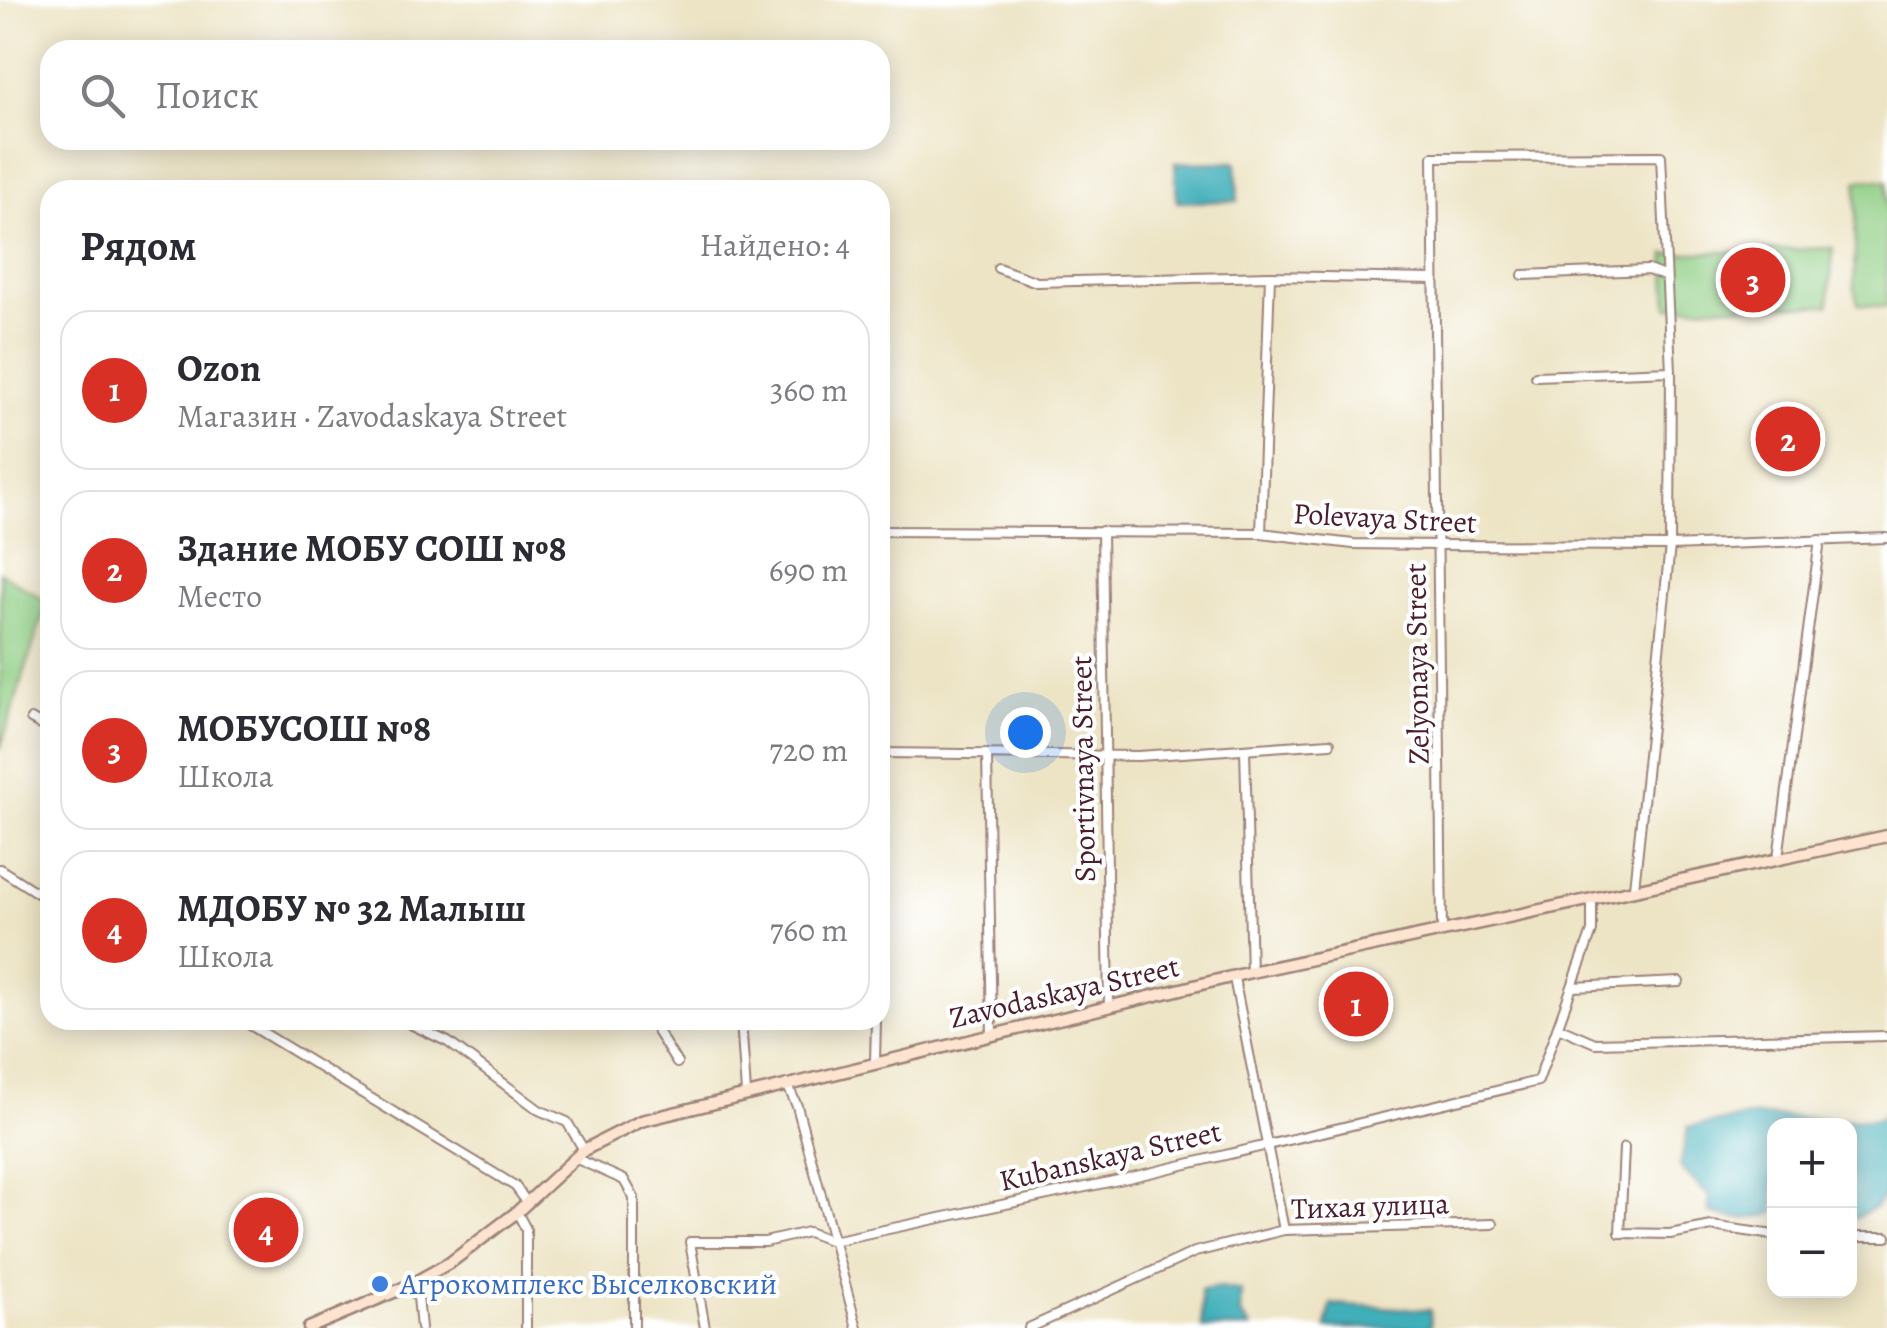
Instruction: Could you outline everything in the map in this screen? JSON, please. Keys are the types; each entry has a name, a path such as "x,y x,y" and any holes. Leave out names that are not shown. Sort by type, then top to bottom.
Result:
{"main road":[{"name":"Zavodaskaya Street","path":"308,1328 408,1286 477,1244 597,1141 641,1121 1251,972 1887,836"}],"street":[{"name":"Zelyonaya Street","path":"1442,930 1433,157 1662,156 1664,276"},
{"path":"998,268 1037,282 1270,276 1434,279"},
{"path":"1523,274 1648,270 1664,276 1671,371 1670,546 1634,888"},
{"path":"1261,533 1270,276"},
{"path":"1536,376 1671,371"},
{"name":"Polevaya Street","path":"890,531 1261,533 1353,544 1438,545 1670,546 1887,538"},
{"name":"Sportivnaya Street","path":"1102,531 1109,1007"},
{"path":"1778,858 1820,540"},
{"path":"31,719 40,724"},
{"path":"890,753 1105,756 1330,743"},
{"path":"1245,748 1251,972"},
{"path":"987,754 992,1036"},
{"path":"0,869 40,895"},
{"path":"1592,900 1592,931 1560,1028 1596,1043 1887,1036"},
{"path":"1234,978 1284,1230"},
{"path":"1573,987 1679,982"},
{"name":"Kubanskaya Street","path":"705,1328 690,1242 765,1242 808,1232 832,1240 1128,1178 1266,1142 1538,1081 1560,1028"},
{"path":"259,1030 516,1186 526,1201"},
{"path":"423,1030 448,1042 538,1110 566,1122 580,1154 624,1180 634,1198 634,1328"},
{"path":"656,1030 677,1063"},
{"path":"741,1030 746,1093"},
{"path":"875,1062 876,1030"},
{"path":"787,1084 857,1328"},
{"path":"1624,1148 1620,1233 1670,1234 1712,1226 1767,1234"},
{"path":"516,1212 526,1229 526,1328"},
{"name":"Тихая улица","path":"1029,1328 1195,1252 1284,1230 1493,1224"},
{"path":"1857,1236 1887,1237"},
{"path":"408,1286 418,1296 420,1328"}],"green space":[{"path":"1857,181 1887,181 1887,307 1858,304 1854,284"},
{"path":"1833,248 1829,305 1668,307 1665,254"},
{"path":"0,572 40,598 40,624 0,749"}],"water":[{"path":"1236,162 1238,201 1177,202 1175,163"},
{"path":"1887,1111 1885,1194 1876,1207 1857,1217 1857,1120 1879,1119"},
{"path":"1755,1116 1810,1118 1767,1118 1767,1216 1725,1217 1709,1212 1709,1196 1680,1167 1688,1127"},
{"path":"1222,1287 1241,1291 1240,1314 1251,1328 1202,1328 1201,1290"},
{"path":"1331,1304 1430,1310 1431,1328 1326,1328"}],"place":[{"name":"МОБУСОШ №8","path":"1753,280"},
{"name":"Здание МОБУ СОШ №8","path":"1788,439"},
{"name":"Ozon","path":"1356,1004"},
{"name":"МДОБУ № 32 Малыш","path":"266,1230"},
{"name":"Агрокомплекс Выселковский","path":"380,1284"}]}
